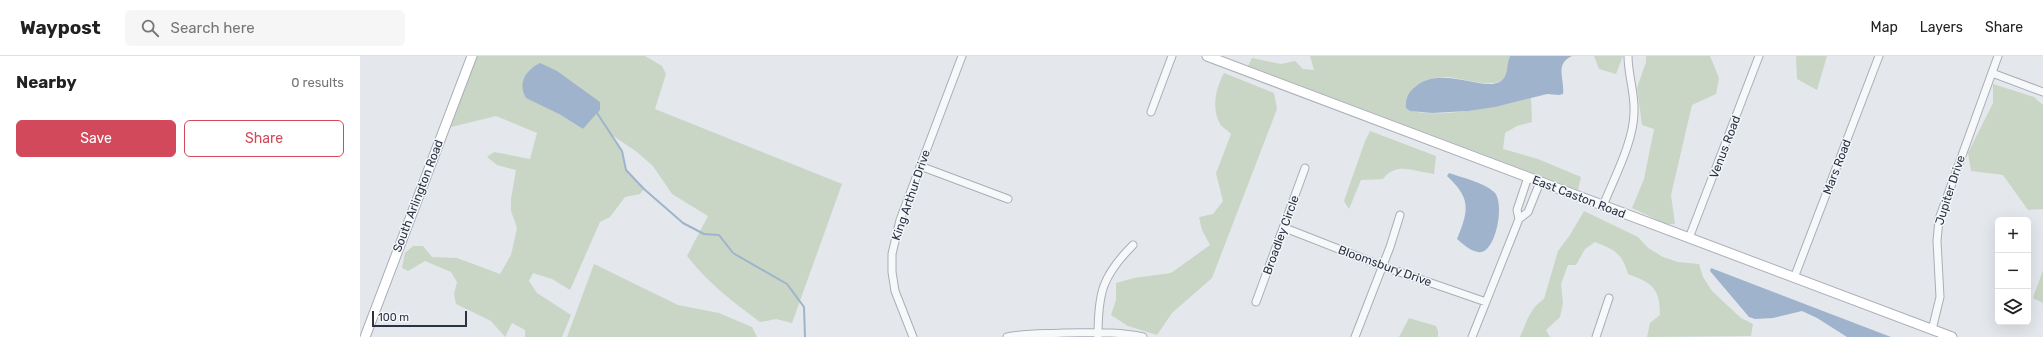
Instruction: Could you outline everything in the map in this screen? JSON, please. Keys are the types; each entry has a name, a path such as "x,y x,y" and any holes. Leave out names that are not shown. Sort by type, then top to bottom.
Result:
{"street":[{"name":"South Arlington Road","path":"366,337 472,56"},
{"name":"King Arthur Drive","path":"913,337 895,291 892,272 892,254 898,228 962,56"},
{"path":"1151,112 1172,56"},
{"name":"East Caston Road","path":"1207,56 1952,337"},
{"path":"1603,206 1630,137 1634,120 1634,98 1628,56"},
{"name":"Venus Road","path":"1689,238 1759,56"},
{"name":"Mars Road","path":"1794,278 1878,56"},
{"name":"Jupiter Drive","path":"1932,330 1940,297 1936,241 1939,219 1998,56"},
{"path":"1992,73 2043,92"},
{"path":"920,166 1008,199"},
{"name":"Broadley Circle","path":"1256,302 1285,228 1305,168"},
{"path":"1519,219 1517,210 1528,177"},
{"path":"1472,337 1519,219 1528,212 1540,182"},
{"path":"1355,337 1400,215"},
{"name":"Bloomsbury Drive","path":"1285,228 1382,266 1486,302"},
{"path":"1098,335 1099,301 1104,284 1117,261 1133,245"},
{"path":"1596,337 1609,298"},
{"path":"1007,337 1027,334 1098,335 1119,333 1143,337"}],"green space":[{"path":"476,56 645,56 662,66 666,74 655,109 842,184 792,323 776,319 760,322 703,275 687,256 708,216 672,194 653,166 637,152 612,135 622,151 626,170 644,189 640,194 625,197 610,217 600,222 570,290 552,279 533,273 529,281 537,293 571,315 562,337 525,337 525,330 512,323 505,337 491,321 456,304 454,294 457,282 451,272 425,261 408,271 402,268 405,253 413,246 423,246 432,257 457,258 500,274 511,255 517,228 511,211 511,199 516,170 497,165 487,157 494,152 530,159 537,133 496,116 451,127","holes":["600,110 583,129 559,114"]},
{"path":"1310,56 1510,56 1505,77 1498,82 1485,83 1448,77 1433,78 1419,84 1414,88 1409,94 1406,108 1417,112 1449,113 1486,108 1531,98 1532,122 1517,126 1505,133 1503,149 1538,159 1581,177 1578,190 1248,66 1252,58 1281,64 1295,61 1303,69 1314,70"},
{"path":"1594,56 1623,56 1616,74 1599,69"},
{"path":"1646,56 1710,56 1719,78 1716,94 1692,105 1671,195 1675,224 1666,224 1632,208 1644,179 1654,129 1642,125 1637,88 1646,62"},
{"path":"1796,56 1827,56 1817,90 1797,79"},
{"path":"1224,73 1274,93 1277,109 1212,278 1172,313 1157,335 1128,326 1111,315 1116,300 1116,283 1134,278 1171,273 1210,245 1202,230 1199,217 1213,214 1223,201 1216,173 1231,134 1220,124 1217,118 1215,104 1217,91"},
{"path":"1993,84 2034,97 2043,105 2043,209 2028,210 2003,175 1971,171 1968,153 1993,103"},
{"path":"1370,131 1436,156 1434,174 1400,169 1394,170 1383,179 1361,180 1349,209 1344,201 1365,141"},
{"path":"1584,211 1638,237 1648,248 1663,257 1678,262 1699,264 1703,277 1712,291 1741,318 1753,324 1751,336 1647,337 1650,323 1660,315 1660,306 1656,293 1649,284 1628,274 1623,261 1617,253 1608,247 1595,242 1585,249 1576,265 1568,265 1561,284 1563,303 1560,317 1546,330 1550,337 1520,337 1532,311 1544,299 1558,251 1570,235"},
{"path":"594,264 678,305 719,313 752,327 757,337 567,337"},
{"path":"2043,270 2043,303 2033,298"},
{"path":"1409,318 1436,326 1438,337 1399,337"}],"water":[{"path":"1510,56 1572,56 1563,63 1563,94 1547,94 1495,107 1468,111 1432,113 1410,111 1406,108 1406,102 1410,91 1425,81 1437,78 1449,78 1484,84 1493,84 1501,81 1504,79"},
{"path":"540,63 557,71 600,102 600,110 583,129 559,114 526,98 522,87 524,78 531,69"},
{"path":"1449,173 1484,186 1494,192 1497,198 1499,217 1497,228 1494,238 1484,251 1478,252 1472,250 1457,239 1464,220 1466,205 1460,191 1447,176"},
{"path":"1711,268 1891,337 1847,337 1817,318 1802,311 1773,318 1755,319 1749,317 1710,271"}],"waterway":[{"path":"597,113 622,151 626,170 644,189 683,223 704,234 719,235 733,253 787,284 804,307 805,337"}]}
